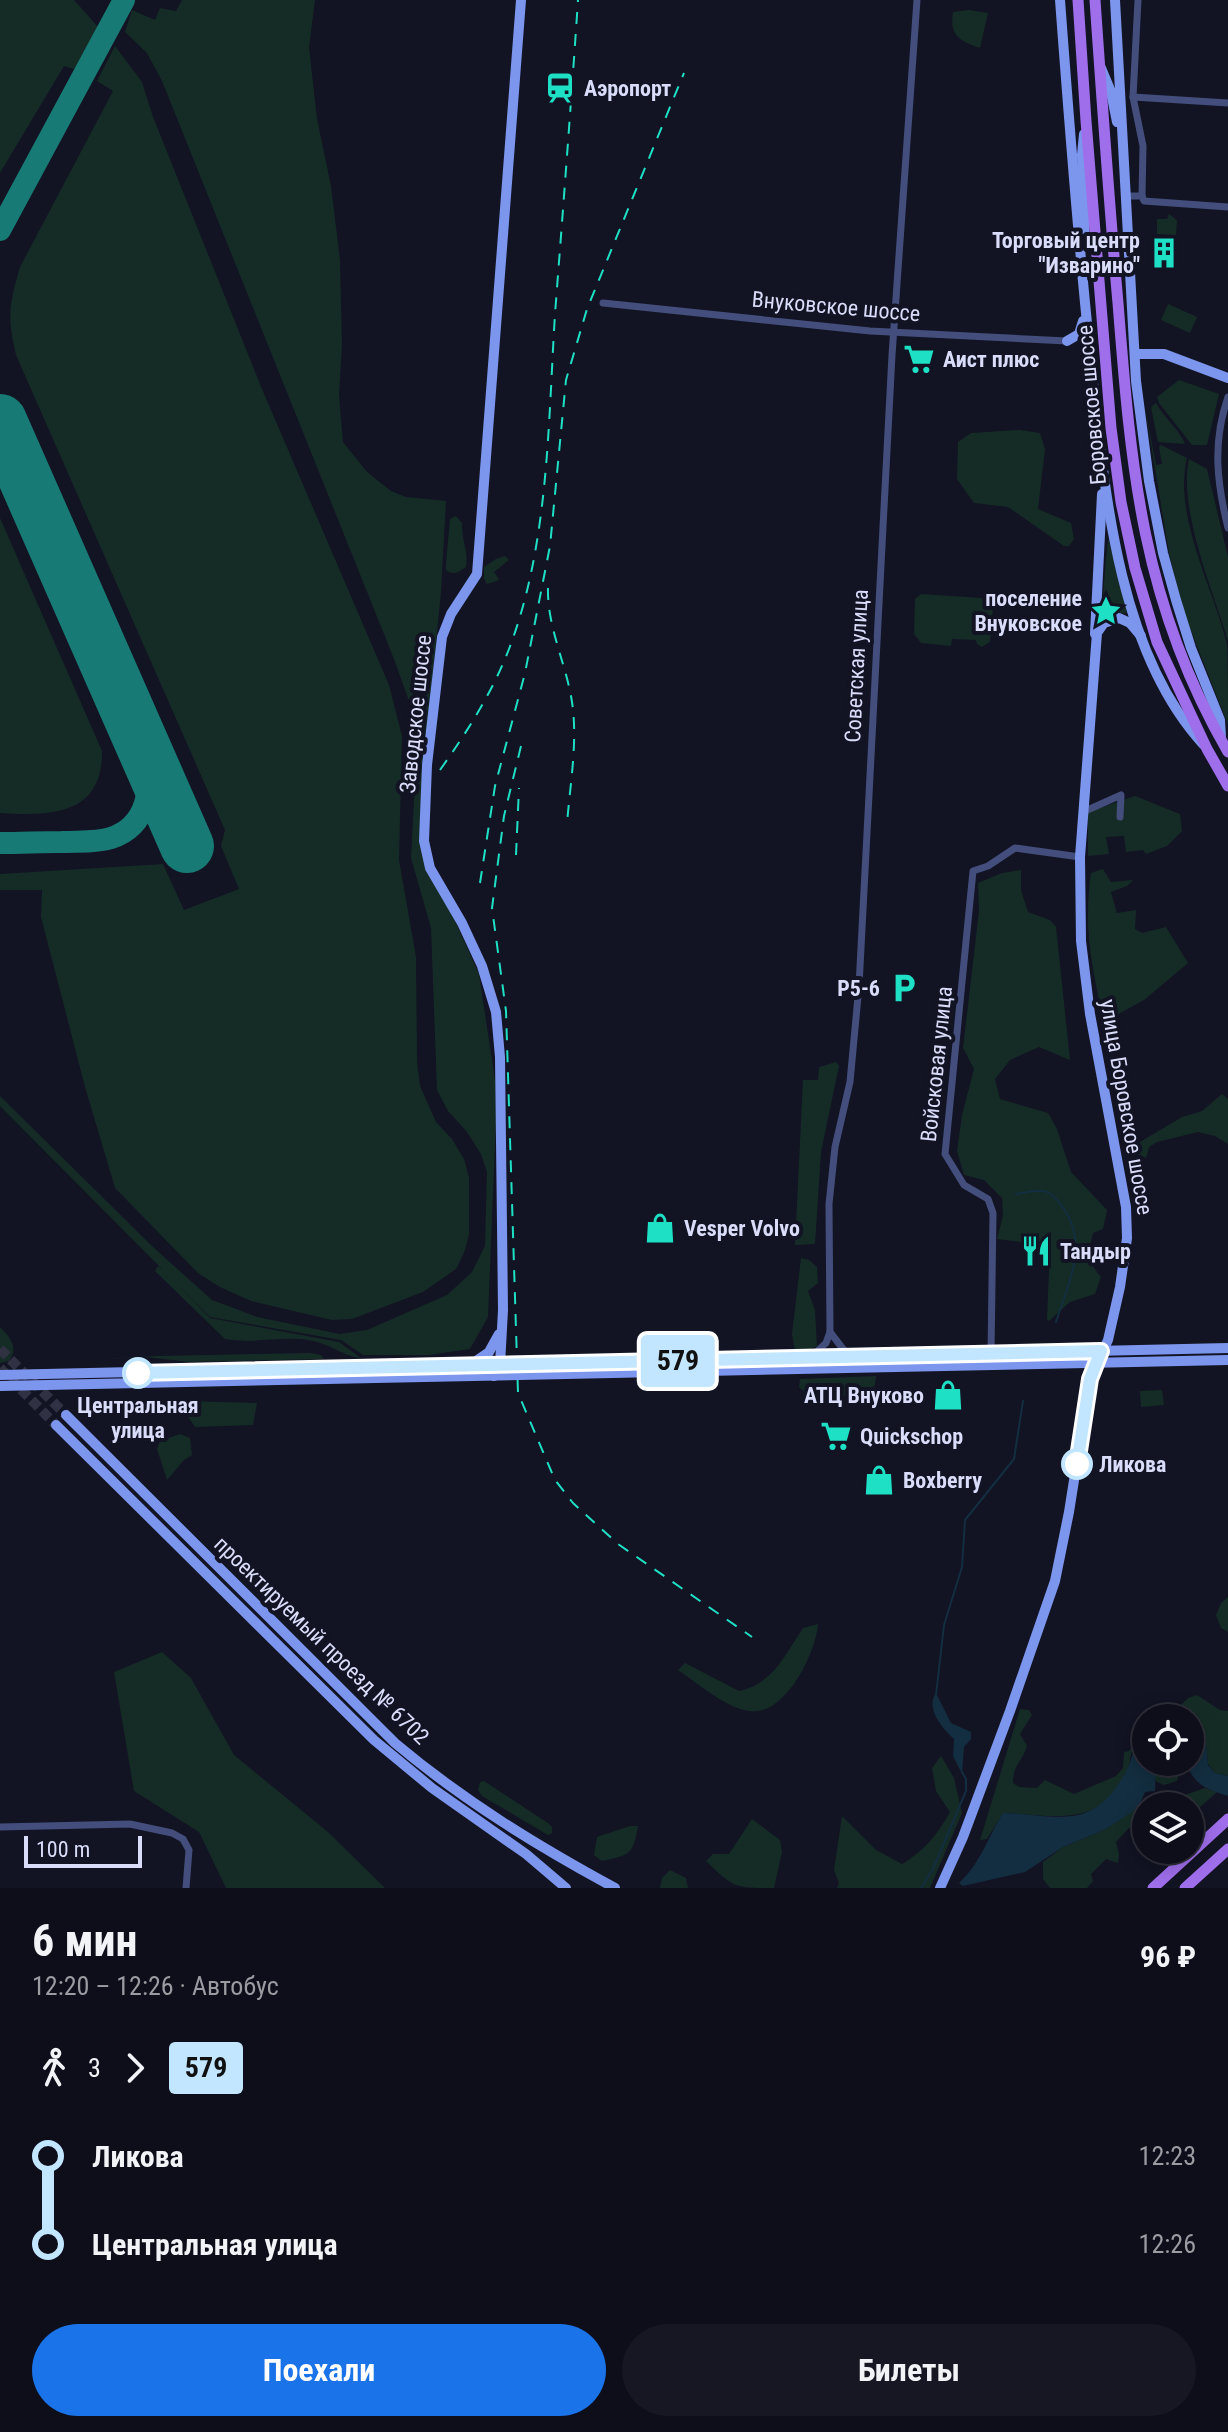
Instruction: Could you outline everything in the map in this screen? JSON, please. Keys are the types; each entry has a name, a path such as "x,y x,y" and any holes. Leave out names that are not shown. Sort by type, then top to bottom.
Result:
{"main road":[{"name":"Боровское шоссе","path":"1078,0 1111,428 1126,527 1157,642 1207,749 1228,786"},
{"name":"Боровское шоссе","path":"1095,0 1123,377 1137,500 1148,555 1165,614 1181,657 1228,752"},
{"path":"1153,1888 1228,1819"},
{"path":"1185,1888 1228,1849"}],"street":[{"name":"Заводское шоссе","path":"494,1376 500,1365 502,1324 500,1057 496,1012 482,966 462,923 430,868 424,841 427,765 442,637 451,614 477,574 521,0"},
{"name":"Советская улица","path":"830,1332 829,1204 835,1147 850,1082 859,986 873,684 917,0"},
{"path":"1060,0 1103,480 1119,560 1141,636 1172,703 1207,749"},
{"path":"1115,0 1135,354 1148,471 1163,553 1189,642 1220,720 1221,740"},
{"path":"1138,0 1133,97 1143,146 1144,201 1228,207"},
{"path":"1099,64 1111,92 1122,147"},
{"path":"1133,97 1228,103"},
{"path":"1083,279 1085,215 1082,155 1086,121"},
{"path":"1127,196 1142,196"},
{"name":"Внуковское шоссе","path":"603,303 894,333 1067,341"},
{"path":"1067,341 1079,334 1086,311"},
{"path":"1067,341 1083,347 1091,361"},
{"path":"1135,354 1164,354 1228,378"},
{"path":"1228,397 1218,432 1216,464 1228,528"},
{"name":"улица Боровское шоссе","path":"963,1837 1055,1581 1070,1510 1090,1379 1108,1340 1127,1238 1123,1186 1085,983 1080,918 1080,857 1103,480"},
{"path":"1094,647 1099,628 1115,618 1127,620 1141,636"},
{"path":"1083,812 1121,795 1120,817"},
{"name":"Войсковая улица","path":"991,1354 993,1213 988,1199 964,1185 945,1154 973,871 988,866 1015,848 1080,857"},
{"path":"467,1366 489,1352 502,1324"},
{"path":"808,1358 819,1352 830,1332 843,1349 855,1357"},
{"path":"0,1375 1228,1348"},
{"path":"0,1386 1228,1360"},
{"name":"проектируемый проезд № 6702","path":"66,1415 395,1743 447,1786 498,1821 615,1888"},
{"name":"проектируемый проезд № 6702","path":"56,1425 374,1740 432,1788 526,1854 566,1888"},
{"path":"0,1827 130,1824 178,1835 186,1844 190,1857 186,1888"},
{"path":"940,1888 963,1837"},
{"path":"948,1888 963,1837"}],"green space":[{"path":"0,0 74,0 98,27 74,69 64,66 0,173"},
{"path":"182,0 315,0 309,47 317,119 331,186 340,260 342,345 339,395 343,442 367,472 391,491 406,497 446,501 441,592 424,761 422,848 479,974 495,1080 488,1317 470,1349 429,1355 363,1355 341,1340 210,1317 175,1282 210,1318 339,1342 361,1358 308,1340 225,1339 155,1271 158,1266 163,1270 0,1106 0,1096 154,1248 212,1300 257,1317 340,1334 367,1330 447,1295 472,1272 485,1246 487,1172 481,1154 448,1111 437,1090 431,928 411,858 417,743 413,712 162,81 147,53 125,32 132,10 155,20 160,8 176,11"},
{"path":"969,10 988,13 980,48 962,40 953,27 953,12"},
{"path":"115,46 142,82 153,117 262,389 389,685 402,736 399,860 416,957 420,1086 436,1122 452,1139 464,1159 469,1177 469,1235 456,1269 423,1292 352,1319 332,1320 251,1301 220,1287 198,1273 115,1188 41,917 42,890 0,890 0,874 163,864 184,910 239,889 221,846 225,830 16,355 11,330 12,301 20,267 113,91 97,81"},
{"path":"1169,214 1177,220 1176,235 1157,234 1157,219 1167,219"},
{"path":"1168,304 1197,317 1190,333 1161,320"},
{"path":"1179,380 1219,394 1207,445 1192,445 1159,403 1157,397"},
{"path":"1144,402 1156,465 1162,464 1161,445 1187,458 1185,504 1196,551 1227,644 1228,725 1183,610 1169,553"},
{"path":"1156,403 1185,444 1158,442 1151,407"},
{"path":"1020,430 1040,433 1045,449 1038,509 1071,523 1074,539 1069,546 1064,546 1008,507 974,503 957,479 958,442 971,433"},
{"path":"1189,459 1207,469 1228,557 1228,641 1206,575 1188,502"},
{"path":"456,516 462,523 467,562 466,567 454,573 446,570 446,563 450,519"},
{"path":"0,518 102,751 100,772 93,789 70,808 54,812 0,813"},
{"path":"1108,538 1127,613 1101,617"},
{"path":"505,556 509,560 494,572 499,579 487,584 484,567"},
{"path":"921,594 981,598 993,607 990,642 982,647 976,640 952,639 951,646 921,643 914,634 915,599"},
{"path":"1135,796 1180,814 1182,831 1167,846 1146,854 1143,850 1126,852 1124,836 1106,837 1109,854 1088,856 1088,812"},
{"path":"1103,869 1111,882 1133,880 1111,892 1117,913 1136,910 1135,929 1142,933 1166,927 1188,963 1144,1000 1104,1022 1088,930 1091,873"},
{"path":"1021,870 1021,890 1028,912 1050,920 1056,927 1070,1060 1039,1047 1010,1060 995,1079 1000,1099 1048,1113 1057,1129 1071,1172 1107,1210 1103,1229 1093,1233 1090,1246 1091,1261 1101,1277 1095,1294 1070,1302 1049,1321 1050,1245 997,1239 1003,1216 1002,1198 984,1180 964,1175 957,1151 962,1115 974,1069 963,1048 979,911 978,883 1002,873"},
{"path":"836,1062 839,1066 821,1152 815,1244 795,1245 803,1080 818,1080 819,1067"},
{"path":"1222,1094 1228,1099 1228,1144 1215,1136 1198,1132 1157,1142 1149,1147 1146,1158 1139,1155 1140,1142 1182,1117 1202,1111"},
{"path":"801,1258 817,1267 818,1283 808,1291 815,1310 817,1346 807,1351 795,1351 792,1334"},
{"path":"0,1327 10,1339 13,1352 9,1361 0,1363"},
{"path":"311,1353 324,1359 188,1362 146,1357 66,1361 157,1356"},
{"path":"876,1376 875,1385 869,1390 853,1395 808,1395 799,1387 800,1379"},
{"path":"1162,1390 1164,1405 1141,1407 1140,1391"},
{"path":"187,1401 257,1403 253,1425 195,1427 187,1415"},
{"path":"180,1434 190,1438 192,1455 167,1480 157,1449 160,1441"},
{"path":"1228,1597 1228,1632 1221,1628 1216,1615 1221,1603"},
{"path":"818,1624 811,1651 796,1681 775,1704 762,1710 749,1711 730,1705 678,1670 685,1663 739,1691 770,1675 803,1628"},
{"path":"162,1652 191,1678 234,1755 328,1832 385,1888 226,1888 199,1832 134,1791 114,1672"},
{"path":"1197,1695 1220,1710 1228,1711 1228,1776 1215,1773 1208,1764 1204,1740 1204,1704 1182,1704"},
{"path":"1020,1709 1029,1710 1032,1715 1020,1734 1027,1746 1013,1777 1013,1783 1019,1787 1037,1788 1045,1780 1074,1794 1116,1776 1123,1768 1124,1752 1132,1747 1128,1770 1117,1789 1104,1802 1075,1815 1003,1813 987,1839 980,1840"},
{"path":"941,1756 954,1778 962,1813 930,1888 837,1888 839,1883 834,1870 842,1816 876,1850 902,1864 924,1848 935,1835 950,1812 936,1791 932,1768"},
{"path":"1155,1776 1178,1776 1177,1781 1164,1785 1155,1781"},
{"path":"484,1781 548,1823 552,1833 548,1835 482,1796 478,1790 480,1782"},
{"path":"1205,1788 1217,1792 1204,1804 1204,1792 1193,1792"},
{"path":"1132,1811 1132,1827 1116,1842 1118,1863 1106,1859 1091,1874 1093,1881 1087,1888 1050,1888 1043,1879 1043,1862 1063,1847 1104,1830"},
{"path":"752,1819 780,1840 782,1852 774,1888 736,1885 706,1861 713,1854 729,1854"},
{"path":"638,1826 629,1852 602,1861 594,1855 597,1837"},
{"path":"670,1870 686,1878 688,1888 660,1888 662,1878"}],"water":[{"path":"936,1693 951,1723 971,1732 971,1739 964,1747 962,1774 953,1756 954,1739 940,1724 932,1705"},
{"path":"1204,1740 1208,1765 1215,1773 1228,1776 1228,1796 1202,1785 1193,1776 1204,1776"},
{"path":"1132,1756 1132,1776 1156,1776 1155,1791 1132,1792 1132,1811 1126,1816 1104,1830 1063,1847 1025,1872 963,1886 959,1883 978,1859 1003,1813 1058,1817 1087,1812 1101,1804 1126,1772"}],"waterway":[{"path":"1016,1194 1048,1193 1058,1201 1071,1223 1075,1237 1074,1265 1056,1322"},
{"path":"936,1695 944,1625 962,1567 965,1520 1014,1459 1023,1401"},
{"path":"921,1888 933,1869 966,1791 966,1779 962,1772"}],"taxiway":[{"path":"0,230 124,0"},
{"path":"0,843 93,841 123,832 133,825 145,804 148,781 146,756"}],"runway":[{"path":"0,421 187,846"}],"tunnel":[{"path":"0,1349 66,1415"},
{"path":"0,1368 56,1425"}],"railway":[{"path":"440,770 495,681 509,649 532,568 548,441 578,0"},
{"path":"480,883 495,786 525,673 550,546 566,380 587,309 684,73"},
{"path":"548,588 550,617 574,717 567,824"},
{"path":"521,746 504,816 492,908 506,1011 518,1393 555,1480 573,1503 618,1544 752,1637"},
{"path":"516,855 519,788"}],"bus line":[{"name":"579","path":"138,1373 1101,1351 1090,1379 1077,1464"}],"place":[{"name":"Аэропорт","path":"560,88"},
{"name":"Торговый центр \"Изварино\"","path":"1164,253"},
{"name":"Аист плюс","path":"919,359"},
{"name":"поселение Внуковское","path":"1106,611"},
{"name":"Р5-6","path":"904,988"},
{"name":"Vesper Volvo","path":"660,1228"},
{"name":"Тандыр","path":"1036,1251"},
{"name":"Центральная улица","path":"138,1373"},
{"name":"АТЦ Внуково","path":"948,1395"},
{"name":"Quickschop","path":"836,1436"},
{"name":"Ликова","path":"1077,1464"},
{"name":"Boxberry","path":"879,1480"}]}
